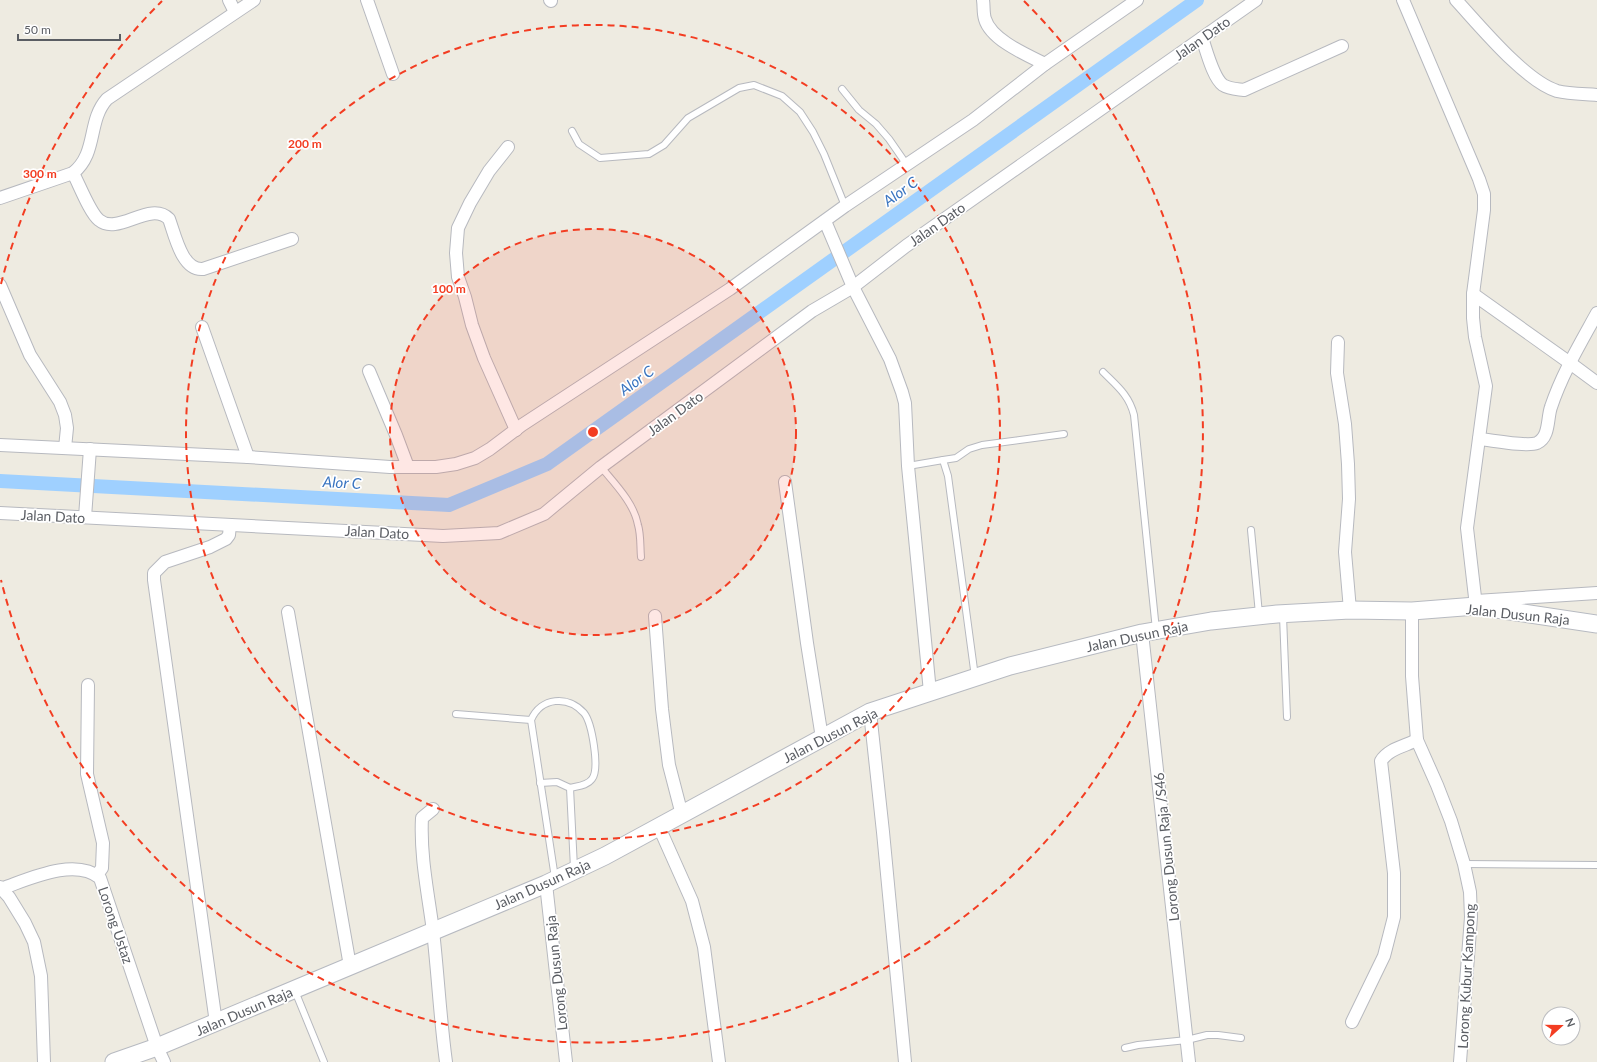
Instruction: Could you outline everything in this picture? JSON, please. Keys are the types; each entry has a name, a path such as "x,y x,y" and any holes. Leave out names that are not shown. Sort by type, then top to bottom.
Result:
{"main road":[{"name":"Jalan Dusun Raja","path":"114,1062 161,1055 216,1023 551,882 660,827 870,712 1010,666 1149,632 1211,621 1283,614 1350,610 1412,611 1475,604 1597,624"}],"street":[{"path":"229,0 235,12"},
{"path":"0,198 73,174 81,167 86,159 101,106 107,99 254,0"},
{"path":"367,0 393,74"},
{"path":"983,0 985,20 993,32 1008,45 1045,64"},
{"path":"0,445 65,448 90,453 248,457 408,467 436,467 456,464 475,458 490,450 516,430 679,324 826,224 845,206 973,120 1045,64 1137,0"},
{"name":"Jalan Dato","path":"0,513 85,516 443,536 499,533 544,514 601,467 812,311 852,285 1256,0"},
{"path":"1403,0 1484,194 1484,210 1473,294 1475,337 1486,386 1468,528 1475,604 1597,593"},
{"path":"1456,0 1486,33 1524,70 1542,84 1558,91 1597,95"},
{"path":"1202,38 1213,69 1222,84 1232,89 1244,90 1342,46"},
{"path":"508,147 489,172 470,203 458,228 456,253 458,277 472,325 484,358 516,430"},
{"path":"73,174 95,216 103,223 113,224 154,213 166,216 169,219 186,262 198,270 292,239"},
{"path":"826,224 852,285 890,359 905,403 908,466 930,692"},
{"path":"0,285 30,355 60,402 65,414 67,428 65,448"},
{"path":"1473,294 1597,384"},
{"path":"1479,439 1527,444 1536,443 1542,438 1546,432 1550,409 1559,384 1597,313"},
{"path":"202,327 248,457"},
{"path":"1338,342 1337,373 1345,424 1348,464 1345,552 1350,610"},
{"path":"369,371 408,467"},
{"path":"85,516 90,453"},
{"path":"785,482 806,643 822,738"},
{"path":"216,1023 154,573 165,562 210,547 226,539 229,535 230,525"},
{"name":"Lorong Kubur Kampong","path":"1412,611 1412,676 1417,740 1448,814 1464,864 1470,892 1471,917 1460,1062"},
{"path":"288,612 350,966"},
{"path":"655,616 662,709 668,758 674,788 682,815"},
{"name":"Lorong Dusun Raja /S46","path":"1149,632 1188,1062"},
{"path":"88,685 87,774 103,849 102,868 97,876"},
{"path":"870,712 905,1062"},
{"path":"1352,1022 1384,956 1394,917 1394,873 1381,761 1384,756 1390,752 1417,740"},
{"path":"433,809 422,818 421,840 433,932 441,1028 446,1062"},
{"path":"660,827 692,901 704,947 718,1062"},
{"name":"Lorong Ustaz","path":"1,888 60,870 86,871 100,878 161,1055"},
{"name":"Lorong Dusun Raja","path":"551,882 566,1062"},
{"path":"1,888 25,923 34,942 41,976 44,1062"}],"lane":[{"path":"572,131 579,144 600,158 649,154 664,145 688,118 739,88 754,85 782,96 800,112 813,132 824,154 845,206"},
{"path":"842,90 859,110 876,124 890,139 907,165"},
{"path":"1103,372 1125,394 1131,403 1134,415 1149,632"},
{"path":"908,466 956,458 969,449 982,445 1064,434"},
{"path":"943,460 948,476 975,678"},
{"path":"601,467 625,497 633,510 638,525 641,557"},
{"path":"1251,530 1259,616"},
{"path":"1283,614 1287,717"},
{"path":"540,783 557,782 570,788 588,783 594,775 594,750 590,729 584,714 576,706 557,701 546,703 534,711 531,720 540,783 551,882"},
{"path":"456,714 531,720"},
{"path":"570,788 574,870"},
{"path":"1464,864 1597,865"},
{"path":"294,989 324,1062"},
{"path":"1125,1048 1218,1035 1241,1038"}],"waterway":[{"name":"Alor C","path":"0,481 449,505 547,464 1197,0"}]}
